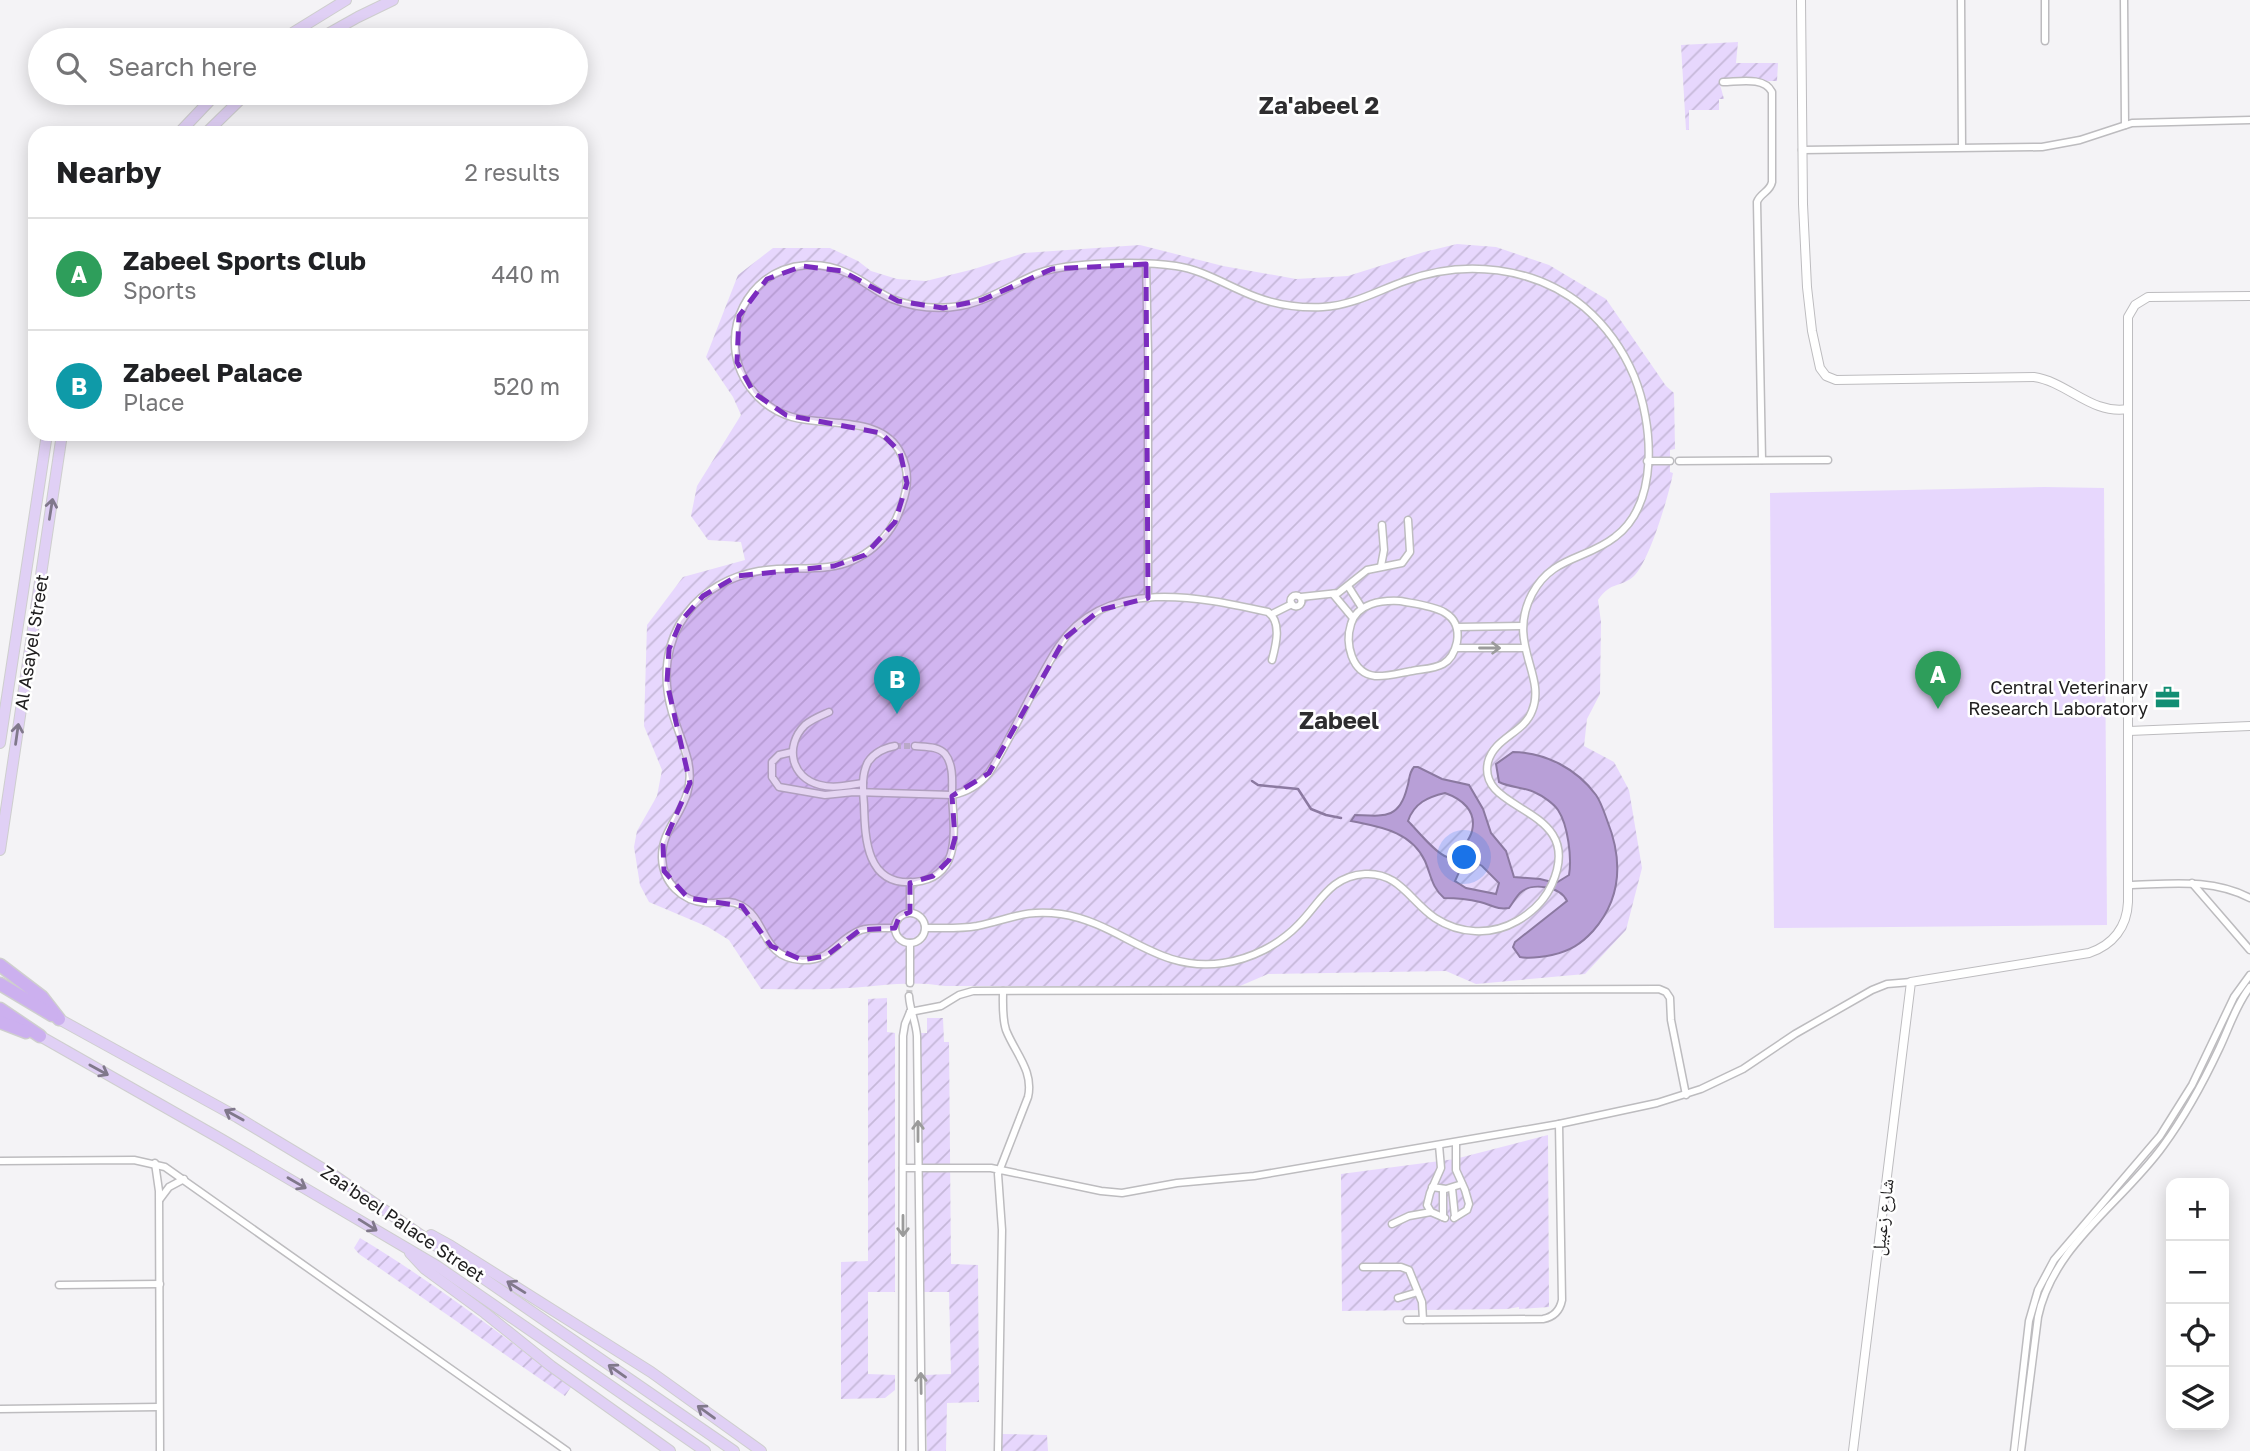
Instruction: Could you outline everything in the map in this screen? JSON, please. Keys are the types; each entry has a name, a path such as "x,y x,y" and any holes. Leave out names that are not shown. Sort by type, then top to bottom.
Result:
{"highway":[{"path":"0,965 42,997 59,1019"},
{"path":"0,984 59,1019"},
{"path":"0,1009 40,1036"},
{"path":"0,1022 40,1036"}],"main road":[{"path":"300,28 346,0"},
{"path":"338,28 393,0"},
{"path":"186,126 206,105"},
{"path":"213,126 235,105"},
{"name":"Al Asayel Street","path":"0,743 46,441"},
{"name":"Al Asayel Street","path":"0,850 61,441"},
{"name":"Zaa'beel Palace Street","path":"59,1019 237,1117 335,1175 734,1451"},
{"name":"Zaa'beel Palace Street","path":"40,1036 447,1273 705,1451"},
{"path":"416,1230 443,1241 651,1373 761,1451"},
{"path":"407,1250 425,1269 551,1366 670,1451"}],"street":[{"path":"1801,0 1802,150 1807,287 1815,348 1820,368 1826,376 1836,380 2034,377 2052,382 2103,408 2128,409"},
{"path":"1961,0 1962,147"},
{"path":"2045,0 2045,41"},
{"path":"2124,0 2125,125"},
{"path":"1723,82 1763,82 1772,92 1772,182 1757,202 1762,460"},
{"path":"1802,150 2055,145 2145,122 2250,120"},
{"path":"1146,264 1148,598"},
{"path":"895,928 860,930 831,953 820,958 790,958 771,946 742,906 730,902 705,903 688,898 671,885 664,871 663,845 687,798 690,783 688,761 670,703 667,683 669,649 681,621 709,591 737,576 771,569 834,566 865,555 879,544 891,529 906,491 907,475 903,459 889,438 863,427 786,415 769,406 754,393 744,379 737,362 735,338 739,316 755,290 767,279 781,271 803,265 825,266 842,271 898,301 943,308 982,300 1052,269 1146,264 1179,266 1194,270 1264,300 1302,307 1331,306 1361,300 1410,279 1449,270 1475,268 1501,270 1535,279 1585,308 1603,327 1632,371 1641,399 1646,429 1644,494 1628,525 1609,542 1566,560 1546,575 1528,602 1522,626 1524,648 1535,685 1534,708 1521,728 1494,750 1488,762 1488,776 1498,793 1546,825 1556,847 1557,863 1553,881 1544,898 1529,914 1509,925 1486,931 1456,928 1429,913 1393,880 1366,874 1348,877 1333,885 1297,926 1272,945 1243,958 1220,964 1197,964 1165,958 1093,922 1057,914 1026,913 967,928 926,928"},
{"path":"903,1168 999,1169 1122,1193 1177,1183 1254,1176 1559,1124 1642,1107 1686,1095 1715,1083 1750,1065 1796,1034 1872,990 1887,984 2097,950 2112,941 2122,927 2128,910 2127,322 2135,304 2143,299 2250,296"},
{"path":"1679,461 1828,460"},
{"path":"1647,461 1670,461"},
{"path":"1272,614 1292,604 1300,604 1301,597 1334,594 1367,570 1398,565 1409,556 1408,520"},
{"path":"1381,566 1384,550 1382,525"},
{"path":"1348,586 1362,608"},
{"path":"1334,594 1353,618"},
{"path":"792,752 774,759 772,777 779,787 825,795 952,795 973,788 989,773 1055,653 1070,632 1091,615 1128,600 1206,600 1266,611 1275,619 1272,660"},
{"path":"1381,602 1411,603 1444,612 1452,618 1457,627 1455,648 1448,660 1440,666 1381,676 1369,675 1359,668 1351,653 1349,639 1353,618 1362,608 1381,602"},
{"path":"1457,627 1522,626"},
{"path":"1455,648 1524,648"},
{"path":"803,792 803,778 795,766 792,752 795,739 813,719 829,712"},
{"path":"2129,732 2250,726"},
{"path":"895,746 883,749 870,760 865,770 865,839 870,857 877,868 898,881 911,882 928,879 937,873 952,855 955,838 950,765 945,754 931,747 915,746"},
{"path":"803,778 827,787 863,783"},
{"path":"910,912 911,882"},
{"path":"2128,886 2192,883 2220,886 2250,898"},
{"path":"2192,883 2250,950"},
{"path":"910,912 921,917 926,928 921,939 910,943 899,939 895,928 899,917 910,912"},
{"path":"909,983 910,943"},
{"path":"2021,1451 2020,1430 2029,1321 2043,1280 2066,1245 2166,1128 2192,1085 2234,998 2248,986 2250,975"},
{"name":"شارع زعبيل","path":"1853,1451 1911,982"},
{"path":"910,1012 941,1006 968,992 1659,989 1666,992 1670,999 1671,1020 1686,1095"},
{"path":"998,1451 1002,1236 999,1169 1026,1103 1030,1085 1006,1030 1003,991"},
{"path":"909,996 910,1012 917,1036 922,1451"},
{"path":"902,1451 903,1036 910,1012"},
{"path":"1407,1320 1543,1319 1557,1311 1562,1300 1559,1124"},
{"path":"1452,1188 1455,1217 1469,1206 1467,1193 1455,1170 1456,1143"},
{"path":"1431,1212 1427,1203 1441,1168 1439,1145"},
{"path":"0,1161 122,1159 155,1163 165,1167 566,1451"},
{"path":"155,1163 159,1200 160,1451"},
{"path":"159,1200 169,1186 184,1179"},
{"path":"1432,1187 1443,1189 1462,1184"},
{"path":"1392,1224 1409,1216 1431,1212 1444,1218 1443,1189"},
{"path":"1363,1267 1407,1269 1412,1274 1418,1292 1423,1320"},
{"path":"59,1284 160,1284"},
{"path":"1398,1297 1418,1292"},
{"path":"0,1409 159,1407"},
{"path":"2014,1451 2020,1430"}],"highlighted area":[{"path":"1146,264 1148,598 1100,610 1065,638 989,773 952,796 955,838 949,860 933,876 910,883 910,912 899,917 895,928 860,930 826,956 802,960 771,946 742,906 688,898 664,871 663,845 690,783 667,683 669,649 681,621 703,596 737,576 834,566 865,555 895,522 907,483 900,452 881,433 786,415 754,393 737,362 739,316 767,279 803,266 842,271 898,301 943,308 982,300 1052,269"}],"shaded area":[{"path":"1738,42 1736,63 1778,63 1777,81 1719,81 1724,99 1719,99 1719,110 1689,110 1689,130 1686,130 1681,45"},
{"path":"1457,244 1496,247 1549,265 1606,299 1666,386 1674,393 1675,449 1670,450 1670,472 1673,473 1658,528 1646,557 1634,576 1607,590 1598,600 1601,622 1600,694 1587,719 1584,746 1614,762 1629,790 1642,868 1626,930 1585,974 1476,984 1446,971 1268,974 1240,986 945,986 907,983 837,989 761,989 729,940 708,927 649,902 640,885 634,847 637,831 657,796 662,770 644,726 647,625 683,577 745,560 741,542 708,540 691,516 697,486 741,415 733,397 706,357 738,275 773,248 830,248 858,261 871,271 897,279 926,281 1024,253 1140,245 1223,266 1296,279 1348,276"},
{"path":"2104,488 2107,925 1774,928 1770,493"},
{"path":"1513,752 1537,755 1559,764 1580,777 1598,798 1605,814 1616,850 1617,878 1614,892 1603,918 1593,931 1564,951 1524,958 1520,957 1513,947 1515,942 1567,901 1558,892 1545,887 1531,888 1520,893 1509,908 1498,908 1458,898 1444,898 1434,886 1425,861 1412,843 1394,832 1351,821 1355,815 1382,815 1394,811 1404,798 1412,770 1418,767 1442,779 1469,785 1483,809 1491,833 1506,851 1514,877 1556,883 1569,875 1570,868 1568,842 1558,810 1539,794 1499,782 1496,764","holes":["1445,793 1462,802 1472,817 1472,831 1459,856 1443,855 1408,821 1422,802","1472,860 1499,883 1496,894 1466,888 1455,881 1460,870"]},
{"path":"887,998 887,1032 895,1033 895,1292 868,1292 868,1374 895,1375 895,1390 885,1398 841,1399 841,1262 868,1261 868,999"},
{"path":"927,1018 943,1018 944,1042 949,1042 951,1264 978,1265 979,1402 947,1403 946,1451 927,1451 925,1375 951,1374 949,1292 924,1292 920,1033 927,1033"},
{"path":"1548,1135 1549,1307 1342,1311 1341,1174 1455,1159"},
{"path":"360,1238 441,1291 571,1387 565,1396 359,1254 354,1248"},
{"path":"1002,1434 1047,1435 1048,1451 1002,1451"}],"waterway":[{"path":"1252,781 1258,785 1298,789 1311,809 1341,818"}],"tunnel":[{"path":"895,746 915,746"},
{"path":"909,996 910,983"}],"place":[{"name":"Central Veterinary Research Laboratory","path":"2168,697"},
{"name":"Zabeel Sports Club","path":"1938,709"},
{"name":"Zabeel Palace","path":"897,714"}],"district":[{"name":"Za'abeel 2","path":"1319,104"},
{"name":"Zabeel","path":"1339,719"}]}
